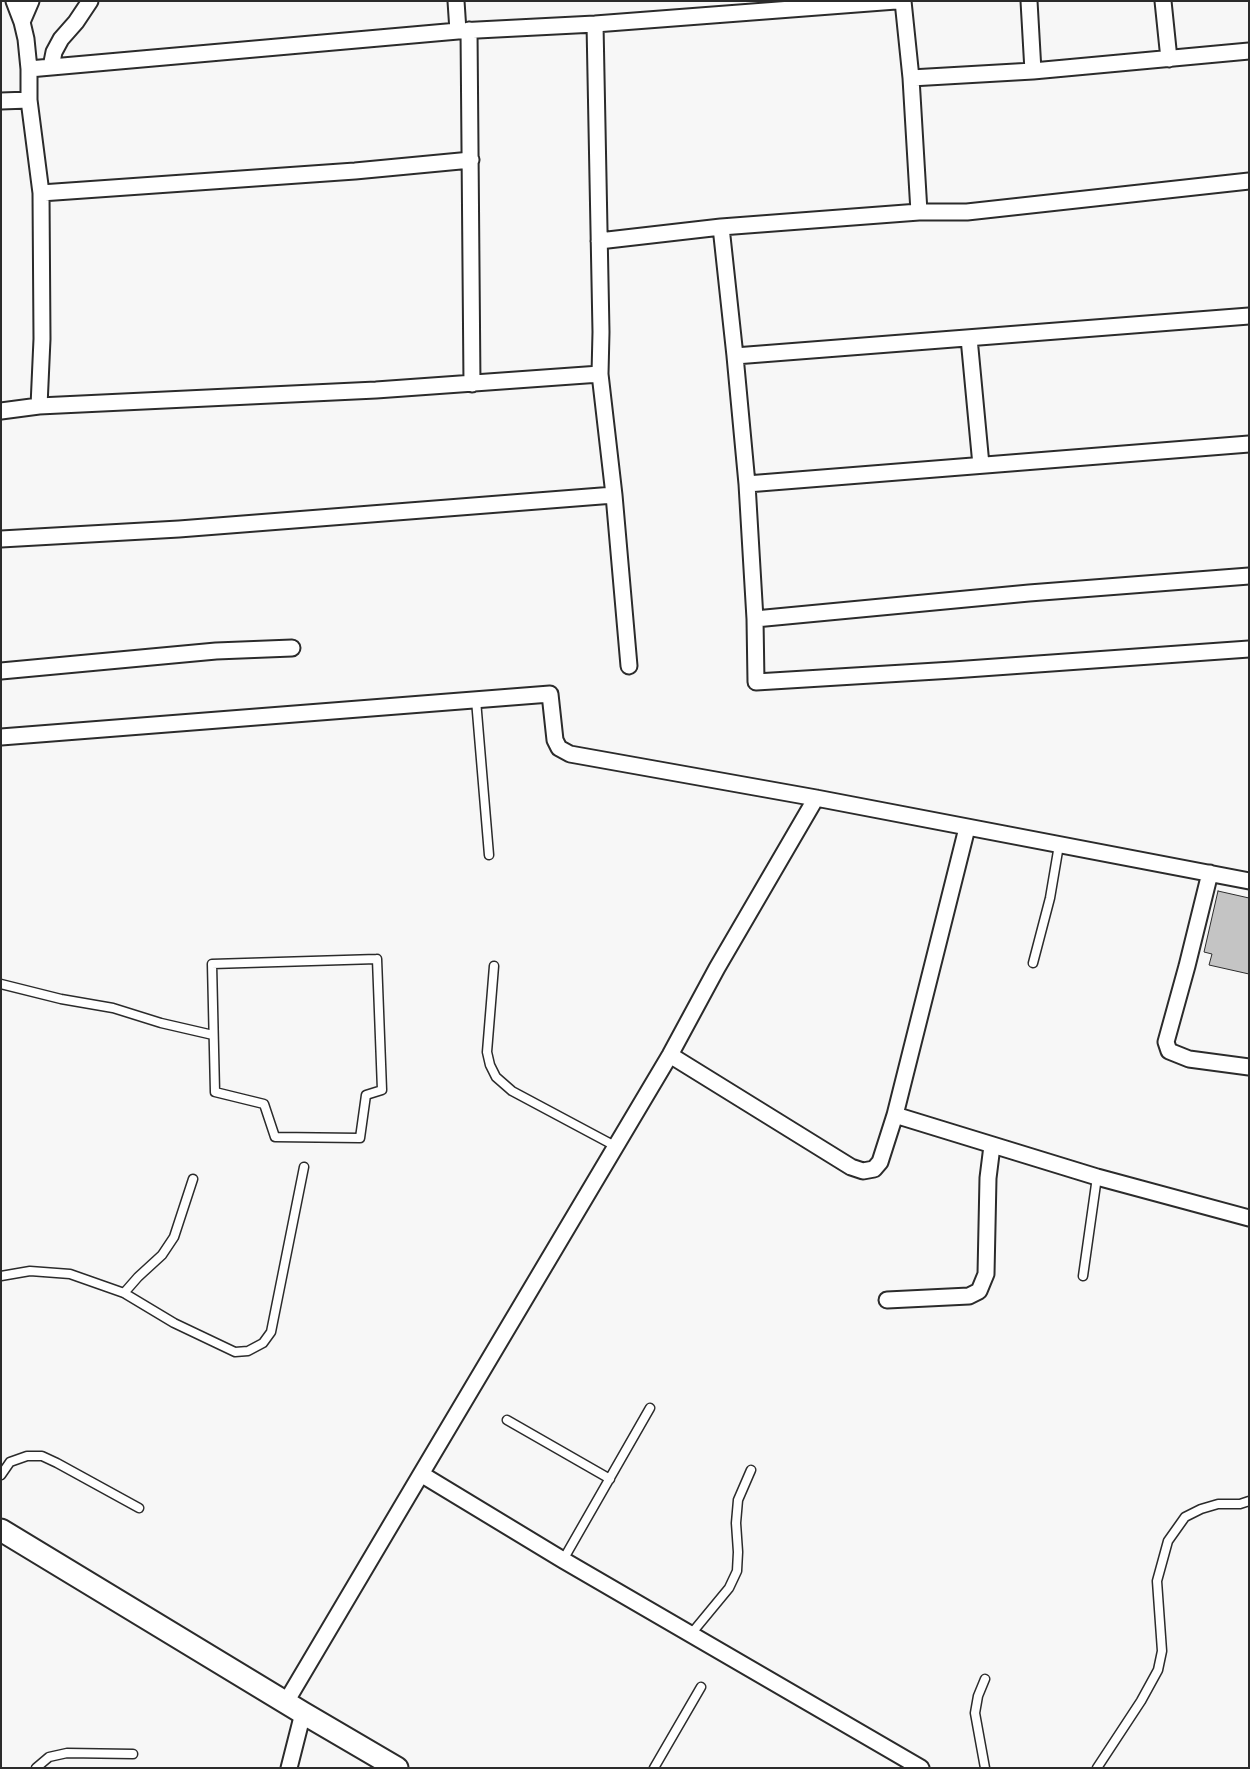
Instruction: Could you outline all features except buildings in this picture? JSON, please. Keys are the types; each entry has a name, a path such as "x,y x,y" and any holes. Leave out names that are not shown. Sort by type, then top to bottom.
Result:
{"street":[{"path":"14,1 26,39 29,69 29,100 41,193 42,339 39,406"},
{"path":"22,22 31,1"},
{"path":"51,68 54,52 90,1"},
{"path":"456,1 463,30 471,160 472,384"},
{"path":"29,69 463,30 595,24 771,6 896,1"},
{"path":"903,1 911,78 919,212"},
{"path":"1028,1 1033,71"},
{"path":"1163,1 1169,59"},
{"path":"595,24 601,332 600,374 614,495 629,666"},
{"path":"911,78 1033,71 1249,51"},
{"path":"1,101 29,100"},
{"path":"41,193 338,172 471,160"},
{"path":"599,242 721,227 919,212 968,212 1249,182"},
{"path":"721,227 747,484 755,619 756,682 1249,649"},
{"path":"735,356 1249,316"},
{"path":"969,338 981,465"},
{"path":"1,411 39,406 472,384 600,374"},
{"path":"747,484 1249,444"},
{"path":"1,539 179,529 614,495"},
{"path":"755,619 1029,593 1249,576"},
{"path":"1,671 216,651 292,648"},
{"path":"1,738 550,694 555,740 560,748 570,754 816,798 1249,881"},
{"path":"290,1768 295,1708 422,1474 670,1055 717,968 816,798"},
{"path":"670,1055 851,1167 863,1172 874,1169 880,1162 895,1115 967,828"},
{"path":"1210,873 1166,1042 1169,1051 1189,1059 1249,1067"},
{"path":"895,1115 1097,1177 1249,1218"},
{"path":"887,1300 969,1296 980,1291 986,1274 988,1178 992,1146"},
{"path":"422,1474 563,1560 921,1768"},
{"path":"1,1530 397,1768"}],"lane":[{"path":"476,700 489,855"},
{"path":"1033,963 1050,898 1059,845"},
{"path":"377,959 382,1090 366,1095 360,1138 275,1136 264,1104 215,1092 212,1035 212,964 377,959"},
{"path":"494,966 487,1052 490,1065 496,1076 512,1091 615,1146"},
{"path":"1,984 61,999 113,1008 161,1023 212,1035"},
{"path":"1,1276 30,1271 70,1274 124,1293 174,1323 235,1352 248,1351 263,1343 271,1332 304,1167"},
{"path":"1083,1276 1097,1177"},
{"path":"124,1293 162,1255 174,1237 193,1179"},
{"path":"563,1560 650,1408"},
{"path":"507,1420 610,1478"},
{"path":"1,1475 10,1462 27,1456 42,1456 139,1508"},
{"path":"691,1634 729,1588 737,1571 736,1522 738,1500 752,1470"},
{"path":"1097,1768 1141,1701 1158,1670 1162,1651 1157,1582 1168,1541 1186,1517 1201,1509 1218,1504 1240,1504 1249,1501"},
{"path":"985,1679 978,1696 975,1713 986,1768"},
{"path":"654,1768 701,1687"},
{"path":"36,1768 49,1757 67,1753 133,1754"}]}
